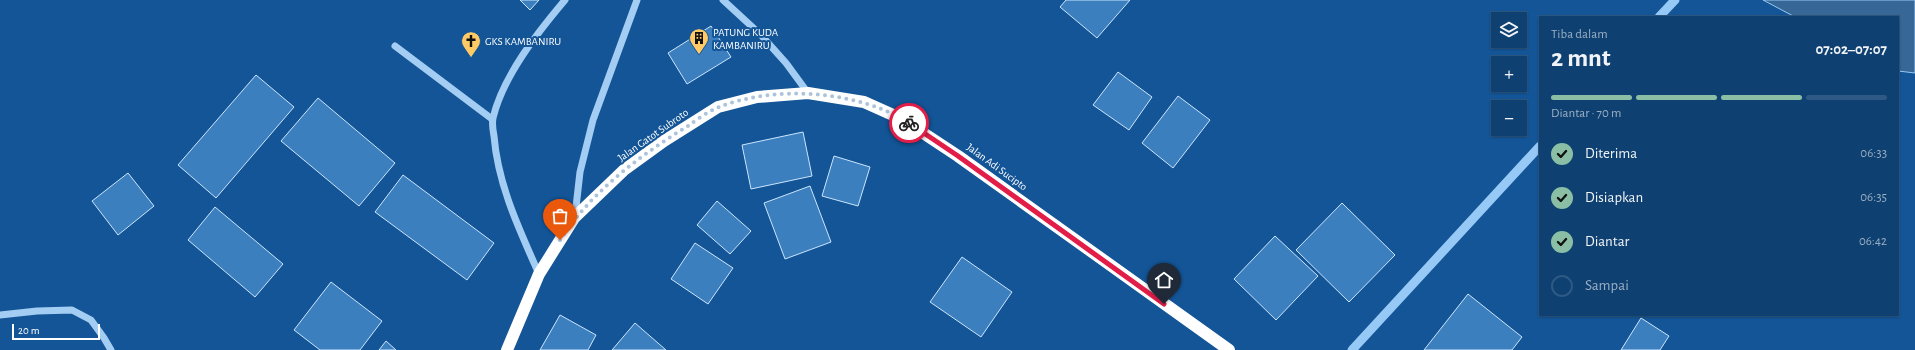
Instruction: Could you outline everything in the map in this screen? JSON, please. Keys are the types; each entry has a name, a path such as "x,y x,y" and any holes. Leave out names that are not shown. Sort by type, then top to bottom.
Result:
{"highway":[{"name":"Jalan Adi Sucipto","path":"718,107 757,97 808,93 864,102 902,119 958,156 1229,350"},
{"name":"Jalan Gatot Subroto","path":"507,350 539,274 574,218 624,170 664,141 718,107"}],"street":[{"path":"539,274 514,219 502,183 495,148 492,119 505,86 531,41 565,0"},
{"path":"574,218 580,172 593,120 637,0"},
{"path":"723,0 761,36 786,63 808,93"},
{"path":"395,46 492,119"},
{"path":"0,316 37,311 72,310 91,320 111,350"}],"water":[{"path":"1763,0 1915,0 1915,73 1899,71 1899,16 1793,16"}],"building":[{"path":"520,0 539,0 530,10"},
{"path":"1066,0 1130,0 1097,38 1060,7"},
{"name":"PATUNG KUDA KAMBANIRU","path":"711,26 731,57 687,84 668,53"},
{"path":"1118,72 1152,97 1129,130 1093,105"},
{"path":"256,75 294,107 216,198 178,165"},
{"path":"1178,96 1210,120 1173,168 1142,143"},
{"path":"318,98 395,163 359,206 281,141"},
{"path":"803,132 812,176 751,189 742,145"},
{"path":"834,156 870,167 858,206 822,196"},
{"path":"128,173 154,206 118,235 92,201"},
{"path":"403,175 494,243 467,280 375,212"},
{"path":"810,186 831,242 785,259 764,203"},
{"path":"717,201 751,231 730,254 697,225"},
{"path":"1342,203 1395,255 1349,302 1296,250"},
{"path":"215,207 283,264 255,297 188,240"},
{"path":"1275,236 1318,276 1276,320 1234,279"},
{"path":"695,243 733,268 708,304 671,279"},
{"path":"962,257 1012,292 981,337 930,302"},
{"path":"331,282 382,321 360,350 320,350 294,330"},
{"path":"1468,294 1522,337 1512,350 1424,350"},
{"path":"560,315 596,335 588,350 540,350"},
{"path":"1641,318 1669,336 1660,350 1621,350"},
{"path":"635,323 666,350 612,350"},
{"path":"386,341 396,350 379,350"}],"waterway":[{"path":"1660,16 1675,0"},
{"path":"1352,350 1539,147"}],"way so far":[{"path":"560,240 574,218 624,170 664,141 718,107 757,97 808,93 864,102 909,123"}],"place":[{"name":"PATUNG KUDA KAMBANIRU","path":"699,55"},
{"name":"GKS KAMBANIRU","path":"471,58"}],"route":[{"path":"909,123 958,156 1164,304"}]}
